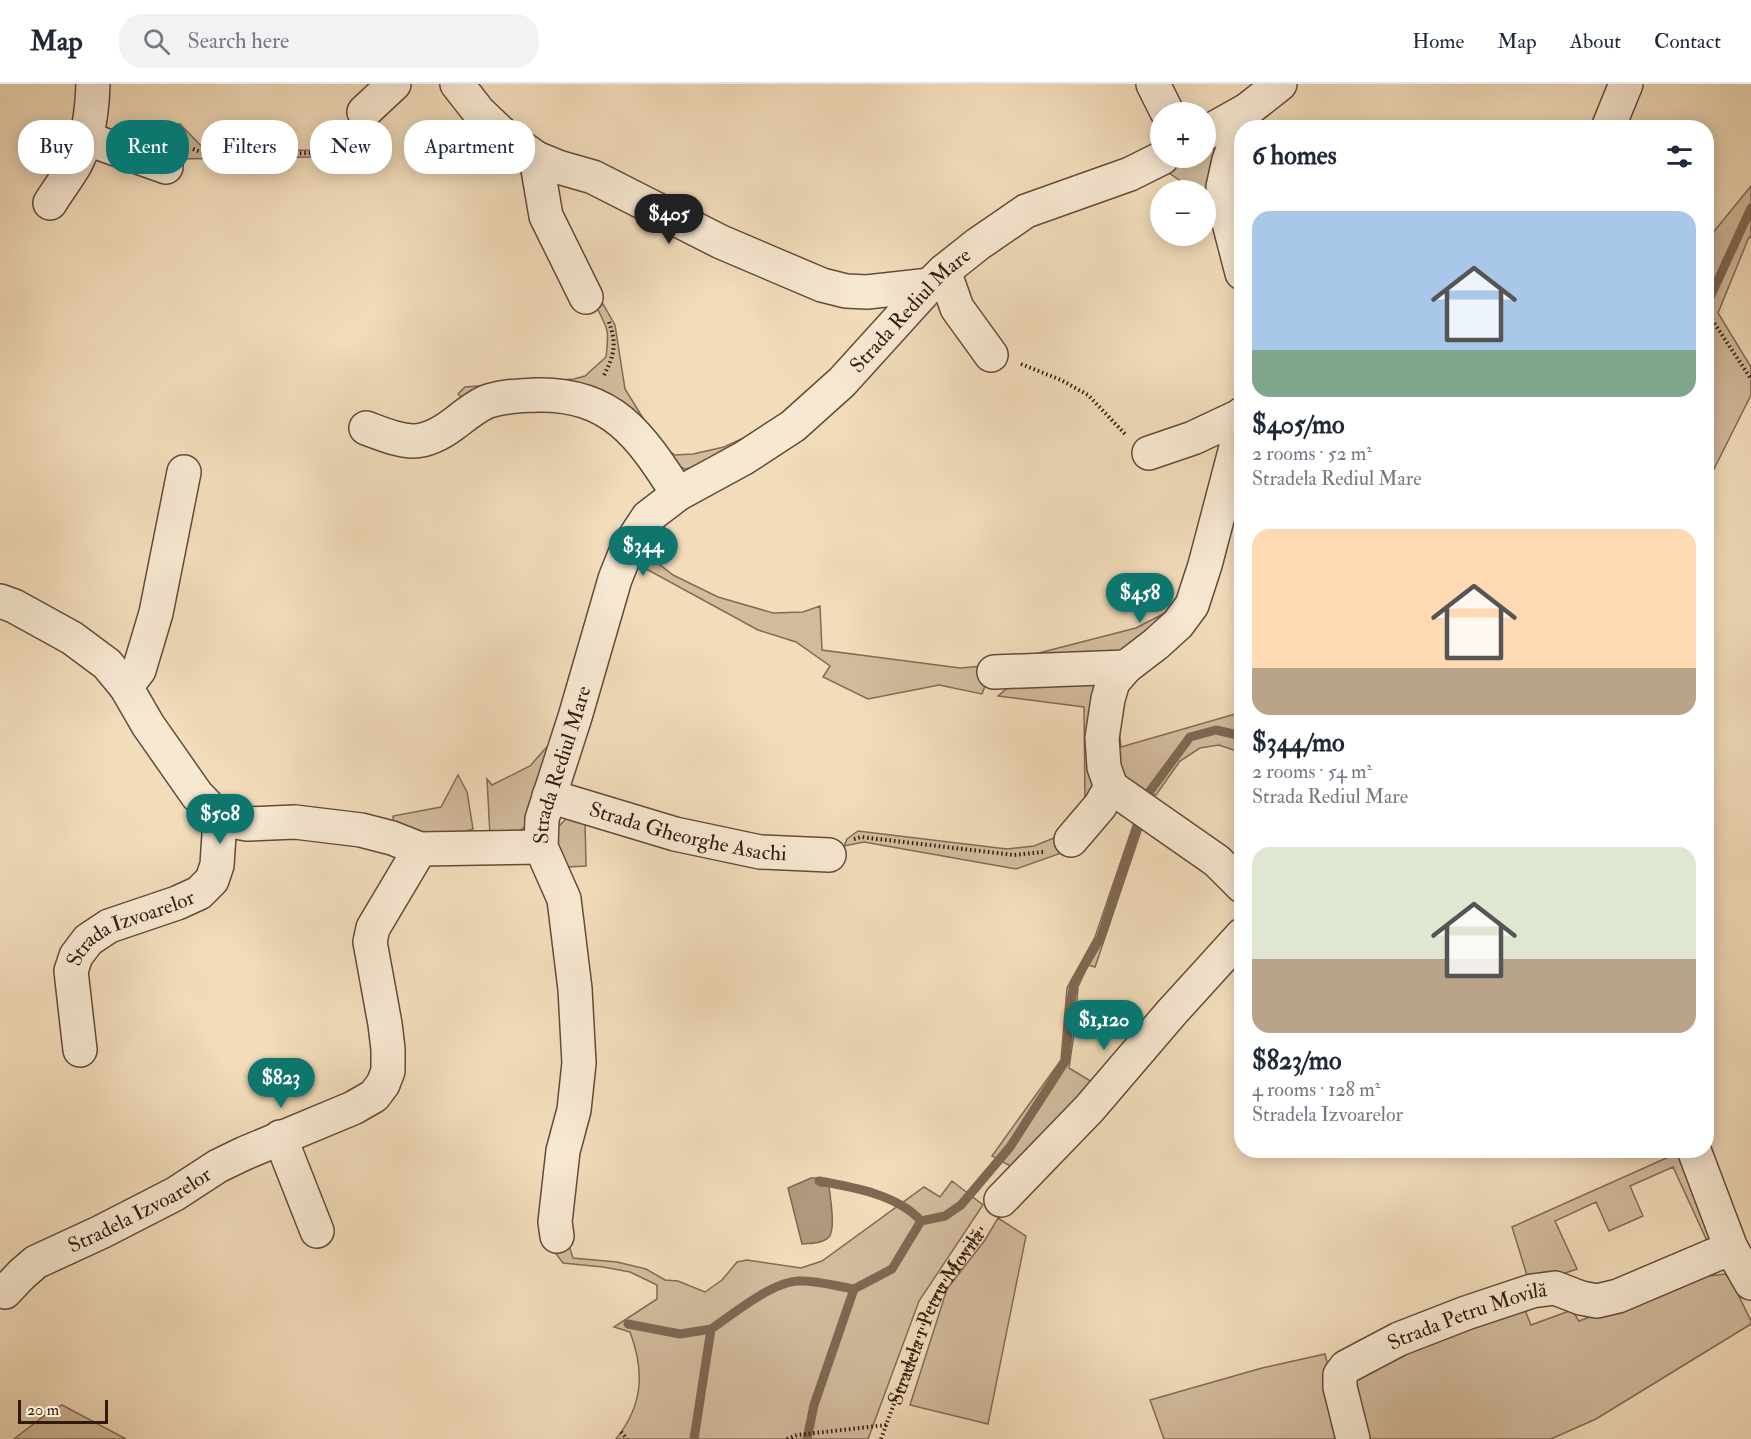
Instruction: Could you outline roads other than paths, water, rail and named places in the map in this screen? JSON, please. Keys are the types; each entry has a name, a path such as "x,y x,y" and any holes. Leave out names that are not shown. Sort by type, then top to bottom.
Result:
{"street":[{"path":"90,120 93,84"},
{"path":"457,84 479,112 501,133 536,158 593,177 721,242 822,285 846,291 867,292 937,278 991,356"},
{"path":"1153,84 1162,102"},
{"path":"1216,127 1247,110 1280,84"},
{"path":"1611,120 1626,84"},
{"path":"1243,120 1247,110"},
{"path":"1234,144 1228,160 1223,187 1234,239"},
{"path":"536,158 546,216 586,297"},
{"name":"Strada Rediul Mare","path":"556,1236 555,1222 563,1150 574,1110 579,1063 575,989 564,899 541,847 542,819 575,717 615,579 627,549 648,517 678,494 744,458 793,426 842,382 937,278 978,244 1026,211 1130,174 1150,164"},
{"path":"50,203 68,174"},
{"path":"366,428 412,442 432,438 486,402 514,396 551,395 589,402 604,408 637,435 678,494"},
{"path":"1149,453 1193,438 1234,419"},
{"path":"1234,467 1192,605 1178,624 1126,667 1113,682 1102,738 1104,767 1111,787 1217,861 1234,878"},
{"path":"126,687 139,670 156,613 184,472"},
{"path":"0,601 15,606 72,638 107,664 126,687 148,725 197,795 220,819 247,824 295,822 362,830 420,849 541,847"},
{"path":"994,672 1126,667"},
{"path":"1071,840 1095,813 1111,787"},
{"name":"Strada Gheorghe Asachi","path":"549,796 696,839 760,852 829,855"},
{"name":"Strada Izvoarelor","path":"80,1050 70,971 76,956 88,940 109,926 177,903 199,892 212,880 217,865 220,819"},
{"name":"Stradela Izvoarelor","path":"5,1292 36,1262 175,1194 218,1166 280,1137 353,1108 374,1096 383,1084 388,1071 388,1049 370,942 372,928 420,849"},
{"path":"1001,1200 1089,1109 1234,944"},
{"path":"280,1137 317,1232"},
{"path":"1697,1158 1731,1248 1751,1283"},
{"name":"Strada Petru Movilă","path":"1353,1439 1340,1387 1340,1375 1346,1367 1400,1339 1466,1313 1532,1291 1555,1288 1581,1298 1597,1301 1618,1296 1731,1248"}],"waterway":[{"path":"1714,289 1751,208"},
{"path":"1150,791 1190,737 1216,730 1234,734"},
{"path":"807,1439 814,1405 854,1289 892,1269 921,1221 945,1216 961,1205 1010,1147 1066,1060 1074,983 1101,937 1138,824"},
{"path":"819,1181 860,1189 888,1198 921,1221"},
{"path":"694,1439 711,1329 753,1300 788,1283 812,1281 854,1289"},
{"path":"628,1324 680,1334 711,1329"}]}
